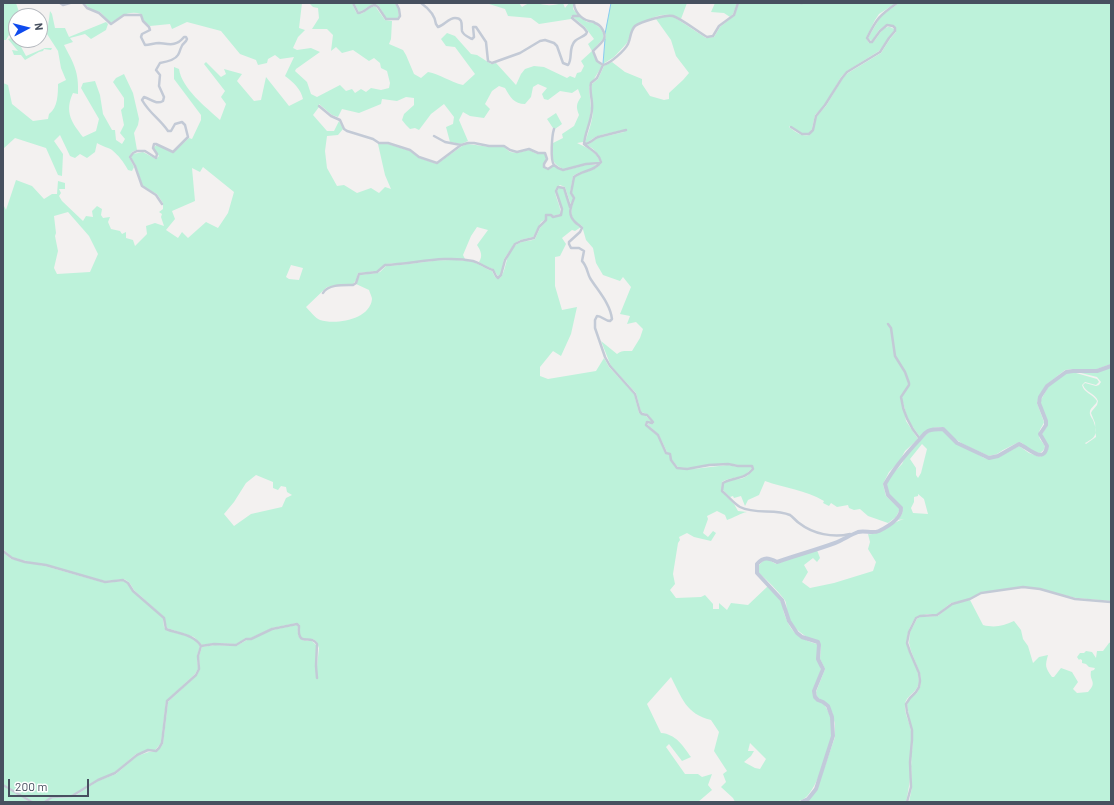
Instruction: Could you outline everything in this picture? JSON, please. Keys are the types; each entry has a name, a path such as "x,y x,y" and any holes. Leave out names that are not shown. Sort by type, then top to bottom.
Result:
{"street":[{"path":"60,3 63,5 70,3"},
{"path":"83,3 87,8 99,13 111,24 124,15 141,15 143,21 150,30 142,34 140,37 145,45 157,43 169,45 180,42 184,37 187,39 181,45 177,56 160,63 156,70 160,75 159,86 164,97 164,101 154,102 144,97 142,100 148,110 158,118 168,131 171,131 175,124 182,122 185,125 188,137 173,152 154,144 152,148 158,156 156,158 143,151 132,153 130,157 143,188 156,195 162,204"},
{"path":"353,3 358,13 361,13 372,5 375,5 386,19 392,20 398,19 400,16 396,3"},
{"path":"421,3 431,12 438,27 454,18 458,18 462,23 462,31 465,35 472,39 474,37 473,27 476,27 486,42 488,61 492,63 520,53 540,41 545,40 554,43 557,46 564,63 568,65 571,61 570,52 574,42 587,32 572,18 573,16 580,16"},
{"path":"574,3 574,8 580,16 588,21 595,22 602,28 604,39 593,51 597,61 603,65"},
{"path":"584,144 590,125 592,108 590,95 591,83 597,78 603,65 607,64 628,44 635,26 662,16 674,16 707,37 710,37 713,36 719,26 734,15 738,3"},
{"path":"791,127 802,134 809,134 812,130 816,116 847,72 880,52 895,31 895,28 887,25 880,31 872,42 870,42 867,38 880,15 897,3"},
{"path":"319,106 331,116 340,120 344,129 347,131 373,139 378,143 388,143 410,150 419,157 437,163 461,145 468,142 490,146 504,146 517,152 529,149 538,153 545,153 547,156 544,164 546,168 548,169 554,164"},
{"path":"554,129 552,136 552,161 554,164 563,170 586,164 600,163"},
{"path":"584,144 589,143 594,138 626,130"},
{"path":"434,136 445,142 461,145"},
{"path":"570,207 574,198 571,193 574,177 578,173 596,168 600,163 597,154 584,144"},
{"path":"323,293 330,287 353,285 356,283 359,274 377,272 385,265 445,259 475,261 484,267 493,270 498,278 502,275 505,260 515,244 534,238 539,227 546,220 546,215 551,215 553,217 561,215 562,208 556,193 558,187 564,188 570,207 571,216 582,228 580,232 569,242 569,244 571,248 579,248 584,251 582,261 586,265 590,276 601,293 612,315 612,319 610,321 605,321 602,317 597,316 595,320 605,357 610,366 635,394 640,412 647,415 653,422 647,422 646,425 658,435 666,453 670,454 676,466 687,469 721,465 752,466 753,468 748,475 722,483 722,490 740,507 762,512 780,513 790,516 799,524 814,532 838,535 861,532 871,533 878,531 897,518 901,508 888,495 885,484 891,473 907,452 926,432 943,429 957,443 985,457 993,458 1019,444 1030,452 1040,455 1047,447 1040,434 1046,425 1046,422 1039,403 1040,397 1047,386 1066,372 1097,371 1111,366"},
{"path":"888,324 891,328 894,356 905,372 909,383 901,397 907,421 913,432 920,439"},
{"path":"802,802 808,799 816,789 834,736 832,717 828,706 815,697 814,691 823,669 818,660 819,645 818,642 802,637 793,628 782,600 758,575 756,567 757,564 764,559 769,558 777,562 837,542 856,533"},
{"path":"3,551 12,558 25,562 46,565 105,582 123,580 164,618 166,629 194,637 201,646 198,656 199,669 196,674 167,701 162,744 160,748 156,751 148,750 137,755 115,773 98,780 72,796 52,797 45,802"},
{"path":"907,802 911,787 910,762 912,730 906,712 906,704 916,692 920,681 917,668 907,643 909,632 916,618 920,616 937,615 952,604 970,599 981,593 1023,587 1040,589 1075,599 1111,602"},
{"path":"201,646 214,644 236,645 246,639 251,639 272,629 296,624 299,626 299,636 301,639 316,641 317,678"},
{"path":"3,785 32,802"}],"green space":[{"path":"3,3 16,3 18,8 8,8 8,37 6,40 3,40"},
{"path":"84,3 302,3 299,28 305,30 298,37 293,48 297,50 311,48 320,52 295,71 307,82 311,94 317,97 340,85 346,91 352,89 355,93 361,89 366,92 371,88 381,90 389,88 390,83 387,71 381,68 380,63 374,58 369,61 353,50 342,53 336,47 331,51 333,35 327,29 312,29 319,18 318,8 313,7 309,3 352,3 358,14 363,13 375,6 385,20 392,21 391,39 389,44 403,50 414,74 421,78 428,72 437,74 463,85 475,74 455,47 446,46 441,39 447,33 455,36 471,54 477,55 491,64 496,63 516,85 525,69 534,66 544,67 567,78 570,76 575,78 577,73 581,72 584,66 581,61 592,51 597,61 602,66 589,87 591,108 589,124 583,142 577,143 594,152 600,162 563,169 556,164 552,156 553,143 563,138 562,134 574,126 579,115 577,106 581,97 578,89 572,93 560,91 548,100 544,99 542,94 547,88 538,84 533,87 531,97 525,104 515,101 505,88 499,86 492,91 485,104 490,109 484,118 470,116 463,112 459,120 468,141 461,144 450,142 446,127 453,124 454,117 444,104 431,114 419,130 415,128 410,129 402,120 404,114 414,105 414,98 406,97 397,101 382,99 381,104 359,113 342,109 338,117 332,115 319,104 319,107 313,115 327,131 334,131 339,121 343,129 338,135 327,136 325,151 327,168 337,186 344,185 357,193 371,188 379,193 385,187 391,189 385,175 378,144 388,144 410,151 419,158 437,164 462,146 468,144 504,147 510,152 517,153 529,150 537,154 545,154 546,158 543,167 548,170 554,166 563,171 586,165 598,165 573,176 570,193 573,198 571,205 565,187 560,185 555,191 560,207 560,214 553,216 559,216 562,212 557,191 559,188 563,188 569,205 571,218 581,227 575,231 572,230 562,238 566,244 560,256 555,257 555,286 562,310 577,307 571,334 561,356 553,351 540,367 540,376 548,379 596,371 604,358 609,367 634,394 639,413 646,416 652,422 647,422 645,425 658,436 665,453 669,455 675,467 693,469 728,465 738,467 750,466 752,468 745,475 722,482 721,491 734,504 738,511 747,512 727,520 725,515 717,511 707,516 708,519 703,533 708,537 713,531 716,533 711,541 694,537 687,533 679,537 680,540 678,543 673,574 675,584 670,590 676,598 701,597 705,595 713,604 713,609 719,609 719,603 727,610 731,603 748,605 768,586 783,605 786,619 792,629 805,640 817,644 821,670 813,691 829,712 832,724 832,735 821,772 812,790 807,796 796,802 735,802 733,798 721,787 726,782 723,774 727,771 714,751 719,732 711,720 696,714 690,709 682,698 671,677 647,704 661,733 675,738 691,757 682,761 669,744 666,747 685,774 698,774 702,777 712,774 708,785 712,790 698,802 47,802 52,798 73,797 98,781 116,774 137,756 149,752 156,752 160,748 163,744 168,702 197,675 200,669 199,656 202,647 215,645 236,646 272,630 297,625 300,638 302,640 312,641 316,645 317,666 319,648 316,641 313,639 304,639 300,636 300,625 297,623 272,628 251,638 246,638 236,644 215,643 202,645 194,637 167,628 164,617 134,590 129,582 124,579 105,581 12,557 3,549 3,204 6,210 16,180 32,186 44,199 52,194 57,194 58,181 65,183 65,189 59,189 61,193 59,196 62,201 83,221 86,216 93,217 92,211 97,206 102,209 101,215 103,218 110,217 108,222 111,229 120,231 122,234 126,232 126,238 133,240 135,246 147,234 146,226 155,223 164,226 161,217 162,214 159,212 163,209 163,203 157,194 143,187 136,166 131,157 133,154 143,152 156,159 159,156 154,150 154,147 157,145 173,153 189,138 192,139 201,120 201,115 174,79 174,67 179,69 185,84 195,97 220,120 226,104 221,97 225,91 204,64 206,62 221,77 226,74 224,69 242,74 237,81 254,101 261,100 266,77 289,106 303,99 299,89 285,76 294,57 280,59 275,55 268,59 267,63 258,65 256,60 240,54 221,31 187,22 172,29 170,24 150,26 144,21 141,14 137,13 125,14 111,23 100,12 91,10","holes":["203,167 234,192 228,213 218,228 206,222 188,238 182,232 178,238 166,230 175,219 172,211 195,201 192,168 200,172","68,212 89,236 98,254 90,272 57,274 54,268 58,251 55,236 54,216","551,214 553,216 547,216 547,220 540,228 535,239 520,242 512,249 503,273 498,279 492,271 476,263 462,260 443,260 465,259 463,255 471,236 477,227 488,230 477,245 481,254 479,262 493,269 498,276 501,274 504,259 514,244 520,240 533,237 541,222 546,219 546,215","435,261 386,266 377,273 360,275 356,284 369,290 372,299 370,306 359,316 334,322 320,320 306,307 327,287 353,284 358,273 377,271 385,264","291,265 303,268 299,280 289,279 286,277","256,475 273,482 273,488 278,490 281,486 286,487 287,492 292,495 286,498 282,507 251,514 234,526 224,514 234,502 246,483","750,743 766,759 760,769 744,762 754,751 748,751"]},
{"path":"354,3 395,3 399,16 397,18 386,18 379,6 375,4 359,12"},
{"path":"486,3 519,3 522,7 531,3 551,5 563,3 565,8 569,3 573,3 573,9 578,15 571,16 571,19 539,24 531,18 508,16 505,9"},
{"path":"611,3 687,3 681,19 675,16 664,15 652,18 634,26 627,43 614,57 603,64 606,28"},
{"path":"715,3 737,3 733,14 730,17 724,13 711,12"},
{"path":"739,3 896,3 879,14 866,38 869,43 872,43 887,27 894,29 894,31 879,51 847,71 841,77 825,105 815,115 812,129 809,133 802,133 790,126 789,127 799,134 810,135 817,116 826,106 843,78 848,73 881,53 896,32 896,28 887,24 879,30 872,41 868,38 881,16 899,3 1111,3 1111,364 1097,369 1065,370 1046,385 1037,403 1044,422 1039,437 1045,448 1040,453 1031,451 1019,442 997,454 989,456 958,442 943,427 930,429 920,437 908,420 902,399 906,421 918,439 905,451 899,462 889,472 883,484 886,496 900,509 896,517 888,523 868,516 860,509 854,510 849,508 848,505 837,507 831,503 829,506 823,503 824,501 810,494 765,481 759,495 748,500 745,506 741,496 734,498 733,496 730,497 723,490 723,483 746,477 754,469 752,465 733,464 686,468 678,467 672,460 670,454 667,452 659,435 647,424 653,424 654,422 647,414 641,412 636,393 611,366 601,341 617,354 622,351 632,351 640,338 643,329 636,322 627,324 630,316 620,314 631,287 623,277 620,281 603,275 596,263 593,248 586,240 582,226 572,217 572,208 575,198 572,193 574,178 596,168 602,162 596,152 586,145 598,138 624,132 624,130 601,135 585,143 593,113 591,90 592,84 598,79 604,66 612,62 625,72 642,79 642,84 650,96 664,100 669,99 669,93 689,73 676,56 671,40 656,19 662,17 674,17 706,38 714,37 720,27 735,15"},
{"path":"50,11 55,28 65,28 69,37 106,22 108,24 106,30 91,39 85,34 70,38 73,42 64,45 73,63 78,80 78,94 73,93 70,100 69,112 70,117 83,137 96,131 99,119 81,88 83,83 95,81 100,95 103,114 112,130 115,130 116,140 122,144 125,139 120,133 124,125 121,110 124,107 124,98 113,82 116,78 124,74 133,93 139,119 134,133 137,150 132,152 129,157 134,167 132,171 128,170 121,159 112,150 97,143 95,152 87,158 80,154 75,158 70,156 60,135 54,141 63,154 62,176 58,175 46,148 15,138 3,149 3,83 8,85 12,104 33,121 48,119 49,114 56,104 58,84 66,80 61,68 58,51 48,36"},
{"path":"573,17 580,17 587,22 594,23 601,29 603,39 592,51 588,44 594,39 585,27"},
{"path":"16,48 22,48 26,56 45,48 52,48 51,50 44,49 43,51 25,60 21,55 14,55 12,50 18,51"},
{"path":"556,113 562,124 555,129 547,119"},
{"path":"1111,368 1111,601 1076,598 1030,587 981,592 970,599 951,603 937,614 927,614 915,618 909,629 907,645 918,672 919,681 917,688 905,704 905,711 911,731 912,748 906,802 806,802 817,789 835,737 835,724 832,712 817,696 816,692 825,669 820,659 821,645 795,628 789,618 784,599 757,570 759,565 767,559 776,564 817,550 820,558 817,562 813,558 804,565 808,572 802,582 810,588 834,583 873,571 876,562 868,549 870,542 868,534 877,533 904,519 898,520 902,514 903,508 889,494 886,484 892,474 902,464 907,453 931,431 942,430 984,458 989,459 999,457 1019,446 1029,453 1040,457 1048,450 1042,434 1047,426 1040,403 1048,387 1066,373 1076,373 1097,379 1099,382 1096,385 1085,382 1082,385 1083,388 1097,401 1091,408 1090,412 1090,416 1095,427 1091,413 1098,401 1095,396 1084,388 1083,385 1085,383 1096,386 1101,382 1097,377 1077,372","holes":["1096,432 1096,437 1086,444 1085,443 1092,439","922,444 927,449 921,473 918,478 916,475 916,468 910,459","918,494 924,499 928,514 913,513 911,508 914,502 914,497 918,496"]},
{"path":"3,552 11,559 45,566 105,583 123,581 127,583 133,591 163,618 164,627 166,630 193,638 200,646 197,656 198,669 195,674 166,701 161,743 155,750 148,750 136,754 115,772 72,795 52,796 44,802 34,802 3,784"},
{"path":"970,600 983,625 999,626 1014,621 1021,630 1033,663 1039,657 1048,655 1046,666 1052,677 1054,677 1061,668 1072,672 1078,682 1073,689 1077,693 1088,692 1091,688 1093,683 1091,671 1095,668 1089,667 1082,663 1082,660 1079,660 1077,657 1080,653 1084,653 1086,651 1092,652 1096,658 1097,651 1103,651 1111,642 1111,802 909,802 912,787 911,763 913,740 907,704 910,698 917,693 921,681 920,673 909,643 910,632 917,619 920,617 938,616 952,604"},
{"path":"3,786 30,802 3,802"}],"waterway":[{"path":"605,34 611,3"},
{"path":"603,64 605,39"}]}
